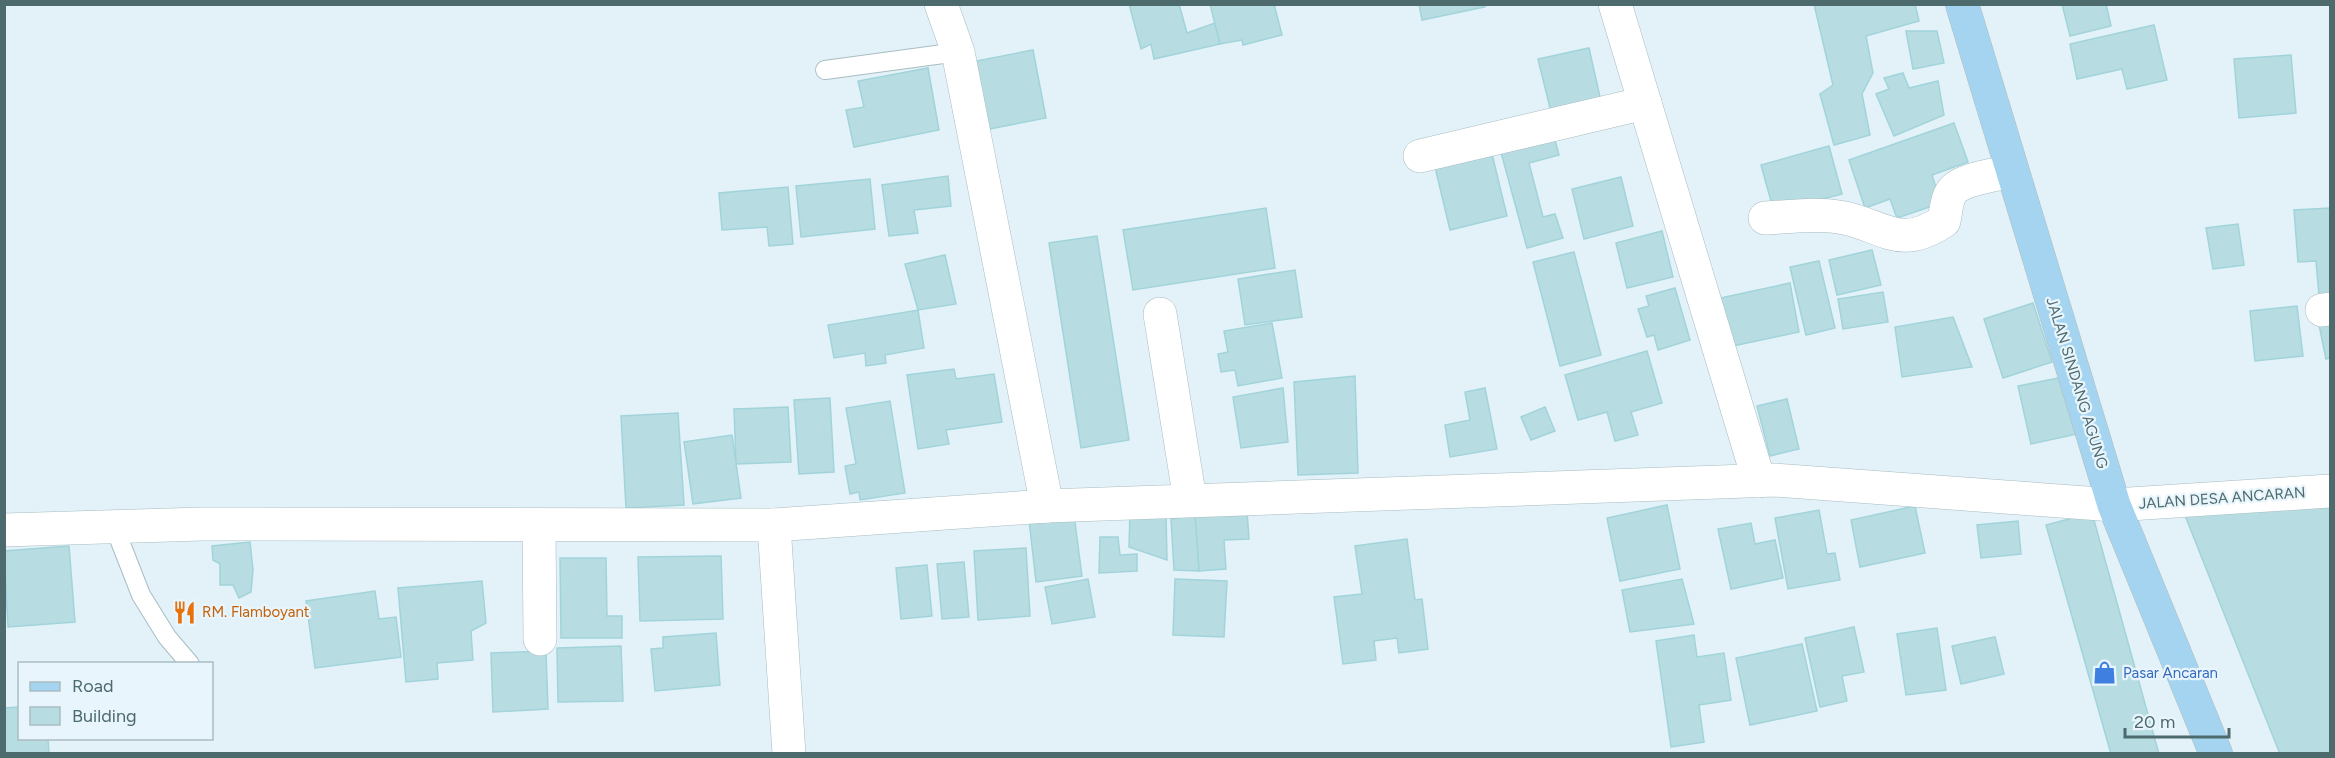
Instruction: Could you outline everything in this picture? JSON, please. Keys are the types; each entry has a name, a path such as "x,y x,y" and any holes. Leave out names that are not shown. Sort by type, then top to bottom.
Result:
{"main road":[{"name":"JALAN SINDANG AGUNG","path":"1962,4 2114,505 2216,753"}],"street":[{"path":"1616,4 1759,480"},
{"path":"944,5 958,52 1047,506"},
{"path":"1420,156 1645,103"},
{"path":"1765,218 1821,215 1840,217 1857,221 1891,235 1904,236 1934,228 1944,221 1950,194 1955,188 1977,179 2013,171"},
{"path":"1160,314 1190,500"},
{"name":"JALAN DESA ANCARAN","path":"4,530 187,524 774,525 1047,506 1759,480 2114,505 2331,491"},
{"path":"539,525 540,639"},
{"path":"774,525 789,753"}],"lane":[{"path":"825,70 958,52"},
{"path":"114,526 141,595 167,637 189,662"}],"building":[{"path":"1129,4 1179,4 1187,33 1215,23 1220,44 1154,59 1151,44 1141,49"},
{"path":"1210,4 1274,4 1282,35 1243,45 1242,40 1220,44"},
{"path":"1419,4 1485,4 1485,7 1422,20"},
{"path":"1814,4 1915,4 1919,21 1866,36 1873,73 1862,94 1870,135 1834,145 1820,94 1833,85"},
{"path":"2062,4 2106,4 2111,26 2070,36"},
{"path":"2154,25 2167,80 2127,89 2122,69 2077,79 2070,44"},
{"path":"1906,31 1937,31 1944,63 1913,69"},
{"path":"1589,48 1602,106 1552,116 1538,59"},
{"path":"1033,50 1046,118 984,130 971,62"},
{"path":"2291,55 2296,113 2239,118 2234,59"},
{"path":"928,68 939,130 854,147 846,110 864,107 858,81"},
{"path":"1903,73 1909,88 1938,81 1944,115 1894,136 1876,94 1889,89 1884,78"},
{"path":"1954,123 1968,162 1932,175 1941,203 1897,218 1890,199 1865,208 1849,160"},
{"path":"1552,129 1559,155 1529,163 1543,217 1555,214 1563,238 1527,248 1499,145"},
{"path":"1829,146 1842,194 1774,212 1761,165"},
{"path":"1492,154 1507,216 1450,230 1435,167"},
{"path":"948,176 951,206 914,210 918,233 889,236 882,185"},
{"path":"1621,177 1633,226 1584,239 1572,189"},
{"path":"870,179 875,229 801,237 796,186"},
{"path":"788,187 793,244 769,246 767,227 722,230 719,193"},
{"path":"1266,208 1275,268 1133,290 1123,230"},
{"path":"2330,208 2330,306 2320,307 2316,261 2298,262 2294,210"},
{"path":"2238,224 2244,265 2213,269 2206,228"},
{"path":"1662,231 1673,277 1627,288 1616,243"},
{"path":"1097,236 1129,440 1081,448 1049,243"},
{"path":"1872,250 1881,285 1837,295 1829,260"},
{"path":"1574,252 1601,355 1560,366 1533,262"},
{"path":"945,255 956,304 918,310 905,264"},
{"path":"1819,261 1835,328 1806,335 1790,267"},
{"path":"1295,270 1302,317 1245,325 1238,279"},
{"path":"1790,283 1799,332 1723,348 1720,298"},
{"path":"1675,288 1690,340 1658,350 1654,335 1647,337 1638,309 1649,306 1646,296"},
{"path":"1883,292 1888,322 1843,329 1838,299"},
{"path":"2033,303 2052,362 2003,378 1984,319"},
{"path":"2297,306 2303,356 2255,361 2250,311"},
{"path":"918,310 924,348 885,355 886,363 866,366 865,353 834,358 828,325"},
{"path":"2330,313 2330,358 2326,359 2317,315"},
{"path":"1953,317 1972,367 1902,377 1895,327"},
{"path":"1272,323 1282,378 1238,386 1235,370 1221,372 1218,354 1228,352 1224,331"},
{"path":"1647,351 1662,403 1631,412 1638,435 1615,441 1607,412 1578,420 1565,375"},
{"path":"954,369 956,379 994,374 1002,422 946,430 949,444 918,449 907,375"},
{"path":"1355,376 1358,473 1298,475 1294,382"},
{"path":"2064,377 2077,434 2031,444 2018,386"},
{"path":"1283,388 1288,442 1241,448 1233,397"},
{"path":"1485,388 1497,449 1450,457 1445,425 1470,420 1465,392"},
{"path":"830,398 834,472 799,474 794,400"},
{"path":"1787,399 1799,449 1770,456 1757,406"},
{"path":"890,401 905,493 860,500 859,492 850,494 845,466 856,464 846,408"},
{"path":"788,407 791,462 736,464 734,409"},
{"path":"1545,407 1555,431 1531,440 1521,417"},
{"path":"678,413 684,505 626,508 621,416"},
{"path":"732,435 741,498 693,504 684,442"},
{"path":"2330,503 2330,754 2280,754 2182,508"},
{"path":"1667,505 1680,569 1620,581 1607,518"},
{"path":"1915,506 1925,553 1860,567 1851,520"},
{"path":"1819,510 1827,554 1835,553 1840,580 1788,589 1775,518"},
{"path":"1247,511 1249,539 1224,540 1226,569 1199,571 1195,515"},
{"path":"1130,512 1166,513 1167,560 1129,547"},
{"path":"2092,513 2159,754 2111,754 2046,525"},
{"path":"1074,515 1082,576 1036,582 1029,520"},
{"path":"1195,515 1199,571 1174,570 1171,519"},
{"path":"2018,521 2021,554 1981,558 1977,525"},
{"path":"1751,523 1755,544 1775,540 1783,578 1731,589 1718,529"},
{"path":"1100,537 1118,537 1120,555 1137,554 1137,571 1099,573"},
{"path":"1407,539 1415,600 1422,599 1428,649 1399,653 1397,638 1374,641 1376,660 1343,664 1334,597 1362,594 1355,546"},
{"path":"250,542 253,570 251,592 239,598 233,585 220,585 220,564 213,560 212,546"},
{"path":"69,546 75,622 8,627 4,551"},
{"path":"1026,548 1030,616 978,620 974,551"},
{"path":"721,556 723,619 640,621 638,557"},
{"path":"560,558 606,558 607,616 622,616 622,638 561,638"},
{"path":"964,562 969,617 942,619 937,564"},
{"path":"927,565 932,616 901,619 896,568"},
{"path":"1088,579 1095,617 1052,624 1045,587"},
{"path":"1175,579 1227,581 1224,637 1173,635"},
{"path":"1682,579 1694,624 1630,632 1622,590"},
{"path":"482,581 486,623 471,631 473,660 437,663 438,679 406,682 398,588"},
{"path":"375,591 379,619 396,617 401,657 315,668 306,601"},
{"path":"1854,627 1864,672 1842,676 1847,701 1820,707 1805,638"},
{"path":"1937,628 1946,690 1906,695 1897,634"},
{"path":"716,633 720,685 655,691 651,649 663,648 663,637"},
{"path":"1694,635 1697,657 1724,653 1731,700 1699,705 1704,742 1671,747 1656,641"},
{"path":"1995,637 2004,674 1961,684 1952,646"},
{"path":"1802,644 1817,711 1750,725 1736,658"},
{"path":"621,646 623,701 558,702 557,648"},
{"path":"546,651 548,709 493,712 491,653"},
{"path":"18,707 18,740 48,740 49,754 4,754 4,708"}],"place":[{"name":"RM. Flamboyant","path":"184,612"},
{"name":"Pasar Ancaran","path":"2105,673"}]}
